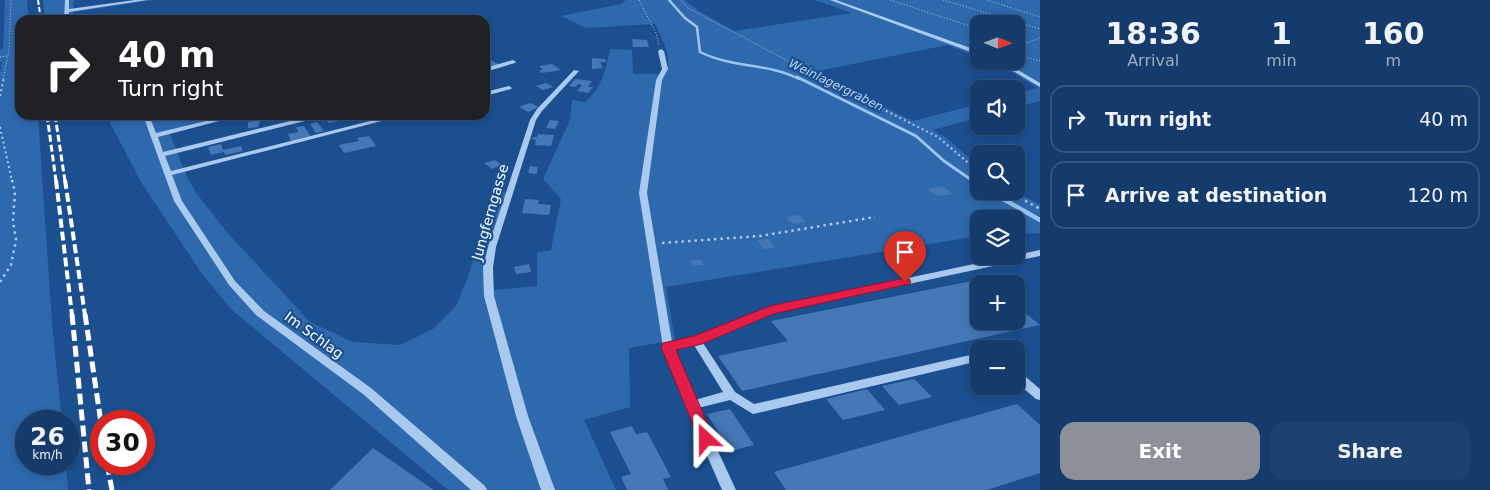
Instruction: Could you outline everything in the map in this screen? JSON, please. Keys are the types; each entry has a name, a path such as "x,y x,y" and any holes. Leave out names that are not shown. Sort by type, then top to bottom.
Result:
{"street":[{"path":"66,15 67,0"},
{"path":"66,11 145,0"},
{"path":"832,0 970,50"},
{"path":"661,51 665,69 659,80 643,193 668,347 691,405 729,490"},
{"path":"490,69 513,62"},
{"path":"1014,70 1040,85"},
{"name":"Jungferngasse","path":"548,490 522,416 488,296 488,268 492,247 533,120 539,110 576,71"},
{"name":"Im Schlag","path":"148,120 166,174 178,201 232,282 260,313 367,391 480,490"},
{"path":"153,136 219,120"},
{"path":"166,174 382,120"},
{"path":"668,347 697,341 770,310 1040,253"},
{"path":"697,341 731,395 753,409 970,359"},
{"path":"1025,383 1040,396"},
{"path":"691,405 731,395"}],"lane":[{"path":"490,93 509,88"},
{"path":"160,155 303,120"}],"path":[{"path":"0,96 8,56 11,0"},
{"path":"639,0 656,33 661,51"},
{"path":"681,0 693,11 754,46 938,137 970,164"},
{"path":"890,0 970,26"},
{"path":"943,0 1040,29"},
{"path":"987,0 1040,17"},
{"path":"1025,44 1040,38"},
{"path":"0,57 8,56"},
{"path":"1025,57 1040,61"},
{"path":"0,128 16,192 13,221 16,240 11,265 0,282"},
{"path":"1024,200 1040,209"},
{"path":"651,244 760,236 875,218"}],"shaded area":[{"path":"5,0 27,0 28,15 15,15 15,120 38,120 52,323 61,410 15,410 15,475 67,475 68,490 0,490 0,73 2,62 0,62 0,50 3,49"},
{"path":"43,0 74,0 73,9 137,0 154,0 73,12 73,15 44,15"},
{"path":"626,0 684,0 734,31 852,13 814,0 1040,0 1040,101 1025,105 1025,92 1038,88 1007,70 1025,70 1025,15 970,15 970,54 947,45 813,72 913,121 970,106 970,120 933,130 945,137 970,158 970,200 1025,200 1025,197 1040,205 1040,233 1025,234 1025,210 970,210 970,237 666,287 675,340 629,348 630,407 584,420 616,490 448,490 231,309 202,274 141,182 109,120 211,120 169,131 186,175 197,194 225,230 310,322 353,342 400,345 433,329 456,306 468,277 491,201 492,191 508,192 485,291 537,286 537,253 551,250 561,199 543,179 570,120 572,100 585,102 596,91 605,71 610,49 632,50 633,74 665,74 668,56 655,24 586,28 561,16 621,4"}],"building":[{"path":"632,39 647,40 649,47 633,47"},
{"path":"592,58 606,59 606,62 600,62 603,68 592,69"},
{"path":"491,60 500,65 490,67"},
{"path":"552,64 561,70 542,73 539,70 543,70 539,66"},
{"path":"575,79 592,81 588,87 593,87 588,93 577,91 582,85 578,84 576,87 569,86"},
{"path":"546,83 553,87 543,90 536,86"},
{"path":"530,103 539,107 528,112 519,107"},
{"path":"260,120 258,127 248,128 248,122"},
{"path":"325,120 344,120 329,123"},
{"path":"550,120 559,121 555,129 546,128"},
{"path":"317,122 324,131 316,133 310,124"},
{"path":"304,126 310,136 291,141 288,134 298,132 296,127"},
{"path":"538,134 554,135 551,146 535,145 536,140 532,139 537,137"},
{"path":"369,136 376,146 344,153 339,145 359,141 357,138"},
{"path":"221,144 223,150 241,146 243,151 225,155 224,152 211,155 208,147"},
{"path":"495,160 502,165 492,169 484,163"},
{"path":"530,166 538,167 537,174 528,173"},
{"path":"942,186 953,194 937,196 927,189"},
{"path":"525,199 539,200 538,204 551,205 549,215 522,213"},
{"path":"799,215 806,222 793,224 786,217"},
{"path":"768,239 775,248 764,249 757,240"},
{"path":"690,260 701,260 704,265 693,266"},
{"path":"529,264 531,272 516,274 514,267"},
{"path":"970,281 970,330 1017,330 742,391 718,356 788,341 771,321"},
{"path":"1025,313 1040,325 1025,328"},
{"path":"914,379 932,397 899,405 882,386"},
{"path":"867,389 885,410 843,420 826,399"},
{"path":"1017,404 1040,425 1040,473 987,490 786,490 774,472"},
{"path":"730,409 754,445 730,451 707,414"},
{"path":"632,426 636,434 647,432 671,477 663,479 668,490 627,490 621,477 631,474 610,432"},
{"path":"373,448 434,490 330,490"}],"waterway":[{"name":"Weinlagergraben","path":"669,0 685,18 697,27 700,52 725,61 775,70 799,79"},
{"name":"Weinlagergraben","path":"797,77 916,136 944,161 970,179"},
{"name":"Weinlagergraben","path":"1005,200 1040,220"}],"railway":[{"path":"38,0 40,15"},
{"path":"48,120 56,181"},
{"path":"56,120 65,181"},
{"path":"56,180 72,315"},
{"path":"65,180 85,315"},
{"path":"72,314 89,490"},
{"path":"85,314 99,410"},
{"path":"109,475 112,490"}],"route":[{"path":"706,439 668,347 697,341 770,310 905,282"}]}
